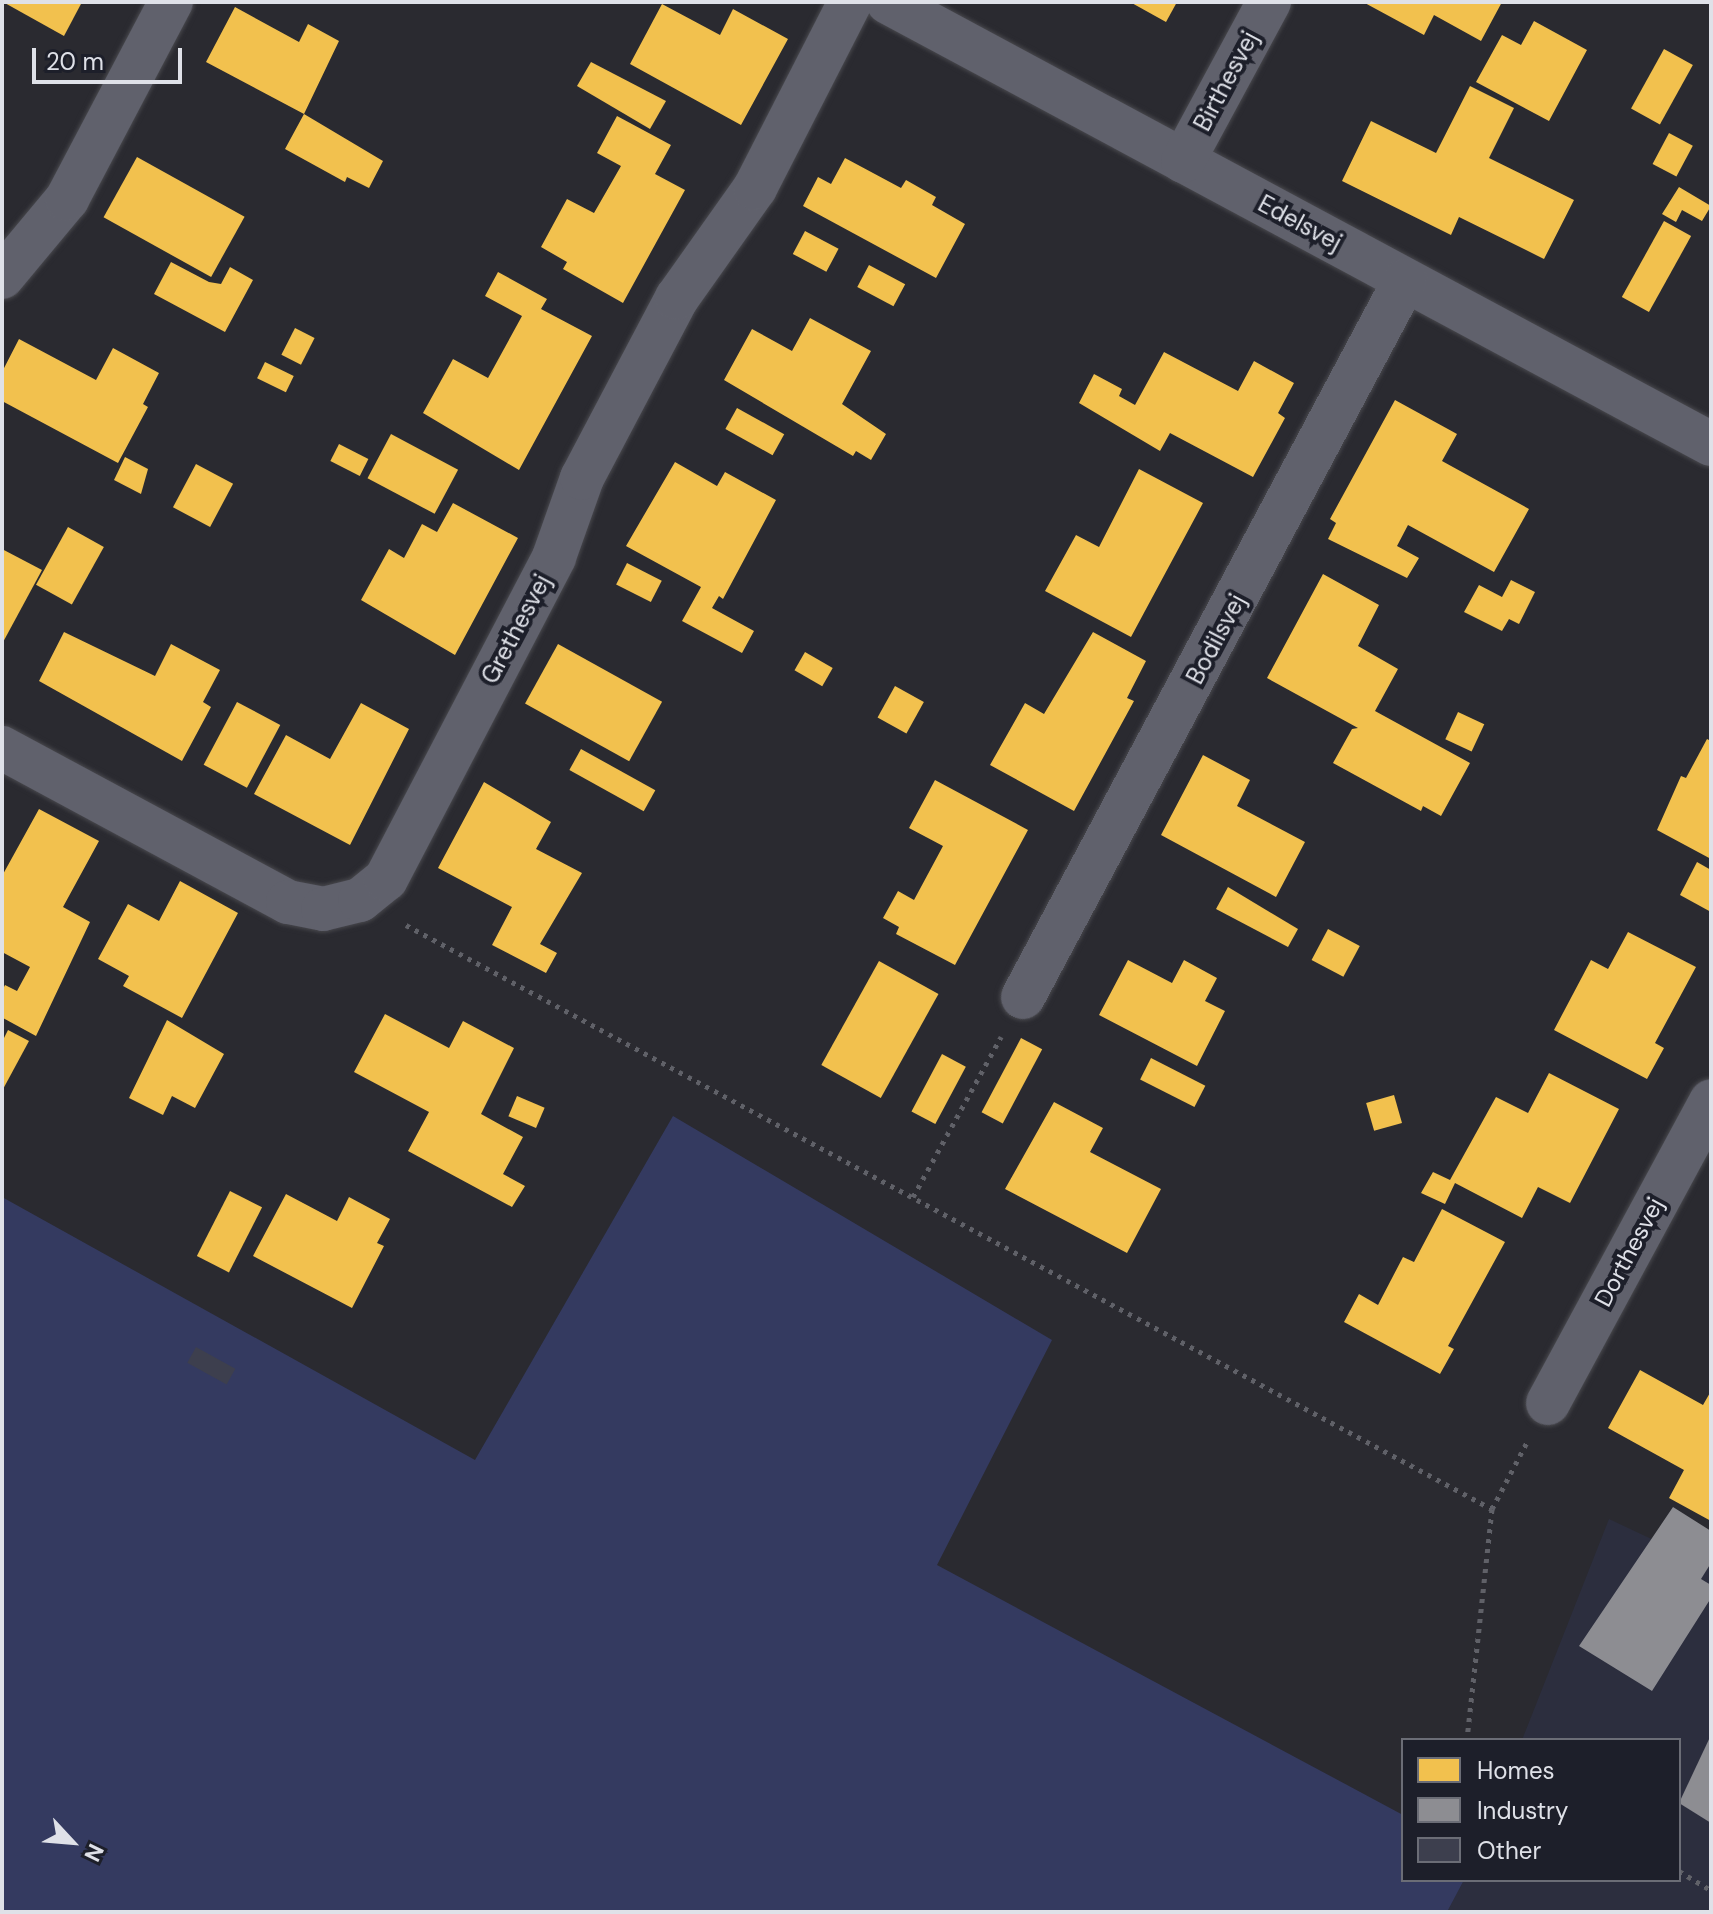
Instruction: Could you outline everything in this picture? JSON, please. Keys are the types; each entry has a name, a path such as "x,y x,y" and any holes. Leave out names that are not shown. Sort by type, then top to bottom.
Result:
{"street":[{"path":"2,277 67,199 171,2"},
{"name":"Grethesvej","path":"360,900 386,879 554,557 582,478 677,298 755,188 850,2"},
{"name":"Edelsvej","path":"888,2 1711,444"},
{"name":"Birthesvej","path":"1183,161 1269,2"},
{"name":"Bodilsvej","path":"1023,997 1405,280"},
{"path":"2,748 288,902 323,909 360,900"},
{"name":"Dorthesvej","path":"1548,1403 1711,1101"}],"path":[{"path":"360,900 1492,1509"},
{"path":"913,1197 1023,997"},
{"path":"1467,1738 1492,1509 1548,1403"},
{"path":"1681,1872 1711,1890"}],"shaded area":[{"path":"673,1116 1052,1340 937,1565 1401,1814 1401,1882 1463,1882 1447,1912 2,1912 2,1197 475,1460"},
{"path":"1609,1519 1711,1567 1711,1912 1447,1912 1463,1882 1681,1882 1681,1738 1523,1738"}],"building: Homes":[{"path":"3,2 82,2 64,36"},
{"path":"1130,2 1177,2 1166,22"},
{"path":"1363,2 1502,2 1481,41 1434,15 1424,35"},
{"path":"662,4 720,35 733,9 788,39 741,125 630,64"},
{"path":"235,7 299,42 308,24 339,41 304,114 206,62"},
{"path":"1534,21 1587,50 1549,121 1476,82 1502,35 1521,45"},
{"path":"1664,49 1693,65 1660,124 1631,108"},
{"path":"591,62 666,101 650,129 577,86"},
{"path":"1470,86 1514,108 1489,158 1574,200 1544,259 1459,217 1451,235 1342,181 1371,121 1436,153"},
{"path":"304,114 383,161 369,188 347,177 345,182 285,149"},
{"path":"617,116 671,145 655,174 685,190 623,303 563,269 567,262 541,247 567,199 594,213 621,166 597,153"},
{"path":"1669,133 1693,146 1676,177 1653,164"},
{"path":"137,157 245,217 211,277 104,217"},
{"path":"845,158 901,188 906,180 936,197 932,205 965,224 936,278 803,206 818,177 831,184"},
{"path":"1679,187 1711,206 1702,221 1682,210 1676,222 1662,214"},
{"path":"1664,221 1691,236 1649,312 1622,297"},
{"path":"805,231 839,249 826,272 793,254"},
{"path":"171,262 209,282 221,284 230,267 253,280 225,332 154,294"},
{"path":"869,265 905,284 893,306 857,287"},
{"path":"498,272 547,299 541,309 592,336 519,470 423,413 453,359 488,378 522,316 485,296"},
{"path":"810,318 871,351 842,404 886,434 871,460 856,451 853,456 724,380 752,329 792,351"},
{"path":"295,328 315,338 301,365 281,355"},
{"path":"19,339 96,380 113,348 159,373 143,404 148,407 118,463 2,401 2,372"},
{"path":"1164,352 1238,391 1254,361 1294,383 1278,413 1285,418 1253,477 1170,433 1160,451 1079,403 1094,374 1122,389 1119,396 1135,405"},
{"path":"265,362 294,376 286,392 257,378"},
{"path":"1395,400 1457,434 1442,461 1529,509 1494,572 1408,525 1397,546 1419,558 1407,578 1328,539 1336,523 1330,519"},
{"path":"737,408 784,434 773,455 725,429"},
{"path":"391,434 458,470 435,514 368,478"},
{"path":"339,444 368,459 360,476 330,461"},
{"path":"125,457 148,469 141,494 114,480"},
{"path":"675,462 717,486 725,472 776,500 723,599 719,596 712,608 754,631 742,653 682,621 701,587 626,546"},
{"path":"196,464 233,484 210,527 173,507"},
{"path":"1139,469 1203,503 1131,637 1045,591 1076,535 1099,547"},
{"path":"453,503 518,538 455,655 361,600 389,549 404,558 422,524 437,532"},
{"path":"68,527 104,547 72,605 36,585"},
{"path":"2,549 42,570 2,644"},
{"path":"627,563 662,581 651,602 616,584"},
{"path":"1323,574 1379,605 1358,646 1398,669 1375,711 1470,763 1441,816 1423,806 1421,811 1333,763 1352,729 1358,728 1267,678"},
{"path":"1511,580 1535,592 1519,624 1509,619 1502,631 1464,612 1479,585 1502,597"},
{"path":"64,632 155,676 171,644 220,670 203,702 211,707 182,761 39,681"},
{"path":"1093,632 1146,661 1127,698 1134,701 1074,811 990,765 1025,703 1044,714"},
{"path":"558,644 662,702 629,761 525,703"},
{"path":"805,652 833,668 822,686 794,670"},
{"path":"895,686 924,702 906,733 878,717"},
{"path":"237,702 280,725 247,788 204,765"},
{"path":"361,703 409,729 350,845 254,794 286,735 330,759"},
{"path":"1458,712 1484,724 1472,751 1445,739"},
{"path":"1707,739 1711,741 1711,859 1657,830 1681,776 1686,778"},
{"path":"581,749 655,790 644,811 569,770"},
{"path":"1203,755 1250,780 1237,806 1305,842 1276,897 1161,835"},
{"path":"935,780 1028,830 955,965 896,934 899,927 883,918 898,891 914,900 943,846 909,828"},
{"path":"484,782 551,822 536,849 582,873 540,944 557,953 546,973 492,945 512,907 438,868"},
{"path":"39,809 99,841 63,907 90,922 36,1036 3,1018 2,991 5,985 17,991 30,967 2,952 2,876"},
{"path":"1697,862 1711,870 1711,912 1680,895"},
{"path":"180,881 238,913 182,1018 123,986 129,976 98,959 128,904 159,921"},
{"path":"1228,887 1298,929 1288,947 1216,909"},
{"path":"1328,929 1360,946 1343,977 1312,960"},
{"path":"1628,932 1696,967 1655,1043 1664,1048 1647,1079 1554,1030 1591,960 1608,969"},
{"path":"1128,960 1172,983 1184,960 1217,978 1205,1001 1225,1011 1197,1066 1099,1015"},
{"path":"879,961 938,994 881,1098 821,1065"},
{"path":"385,1014 449,1048 463,1021 514,1048 481,1114 523,1137 503,1174 525,1186 512,1207 408,1151 429,1112 354,1072"},
{"path":"167,1020 224,1054 195,1108 172,1096 163,1115 129,1098"},
{"path":"8,1030 29,1041 2,1091 2,1042"},
{"path":"1021,1038 1042,1049 1003,1123 982,1112"},
{"path":"942,1054 966,1067 935,1124 911,1111"},
{"path":"1151,1058 1205,1086 1194,1107 1140,1079"},
{"path":"1549,1073 1619,1109 1570,1203 1538,1187 1522,1218 1455,1183 1445,1204 1421,1193 1433,1172 1450,1180 1496,1097 1528,1113"},
{"path":"1394,1095 1402,1123 1374,1131 1366,1103"},
{"path":"517,1096 545,1108 536,1128 508,1116"},
{"path":"1054,1102 1103,1128 1090,1152 1161,1189 1127,1253 1005,1189"},
{"path":"230,1191 262,1207 229,1272 197,1256"},
{"path":"286,1194 337,1221 349,1197 390,1219 377,1243 384,1246 352,1308 253,1256"},
{"path":"1442,1209 1505,1242 1448,1346 1454,1349 1440,1374 1344,1322 1359,1294 1378,1305 1403,1257 1414,1262"},
{"path":"1640,1370 1703,1405 1711,1391 1711,1521 1669,1498 1684,1470 1608,1428"}],"building: Industry":[{"path":"1673,1507 1711,1531 1711,1563 1701,1579 1711,1585 1711,1598 1652,1691 1579,1646"},
{"path":"1711,1735 1711,1823 1681,1804"}],"building: Other":[{"path":"196,1347 235,1369 227,1385 187,1363"}]}
